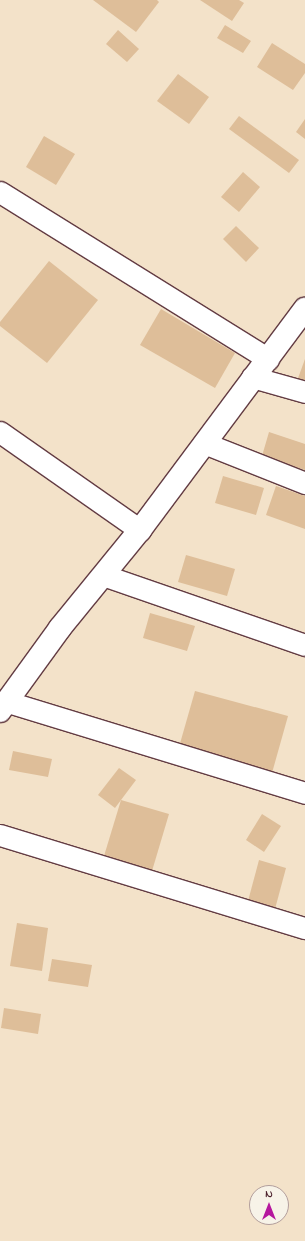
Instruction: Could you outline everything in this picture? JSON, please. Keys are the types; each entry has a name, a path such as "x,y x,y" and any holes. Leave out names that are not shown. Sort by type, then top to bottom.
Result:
{"main road":[{"path":"4,707 60,628 140,530 252,377 268,359 305,309"}],"street":[{"path":"0,192 268,359"},
{"path":"252,377 305,392"},
{"path":"0,432 140,530"},
{"path":"204,443 305,482"},
{"path":"103,575 305,645"},
{"path":"4,707 305,793"},
{"path":"0,835 305,928"}],"building":[{"path":"93,0 157,0 159,2 136,32"},
{"path":"200,0 239,0 244,3 232,21"},
{"path":"225,25 251,41 243,53 217,38"},
{"path":"118,30 139,49 127,62 106,44"},
{"path":"272,43 305,64 305,73 293,90 257,67"},
{"path":"178,74 209,97 189,124 157,101"},
{"path":"239,116 299,160 289,173 229,129"},
{"path":"305,119 305,139 296,132"},
{"path":"44,136 75,154 56,185 26,167"},
{"path":"243,172 260,187 239,212 221,197"},
{"path":"236,226 259,248 246,262 223,239"},
{"path":"49,261 98,300 47,363 0,326 0,322"},
{"path":"161,309 235,353 215,388 140,345"},
{"path":"305,359 305,384 297,381"},
{"path":"269,432 305,444 305,470 262,456"},
{"path":"223,476 264,488 256,515 215,503"},
{"path":"276,486 305,496 305,529 266,515"},
{"path":"186,555 235,569 227,596 178,582"},
{"path":"150,613 195,626 187,651 143,638"},
{"path":"195,691 288,716 272,773 179,747"},
{"path":"13,751 52,759 48,777 9,770"},
{"path":"119,768 136,780 115,808 98,795"},
{"path":"121,800 169,814 152,871 104,856"},
{"path":"262,814 281,826 264,852 246,840"},
{"path":"259,860 286,868 275,909 248,901"},
{"path":"17,923 48,928 42,971 10,966"},
{"path":"52,959 92,965 88,987 48,981"},
{"path":"4,1008 41,1014 38,1034 1,1028"}]}
